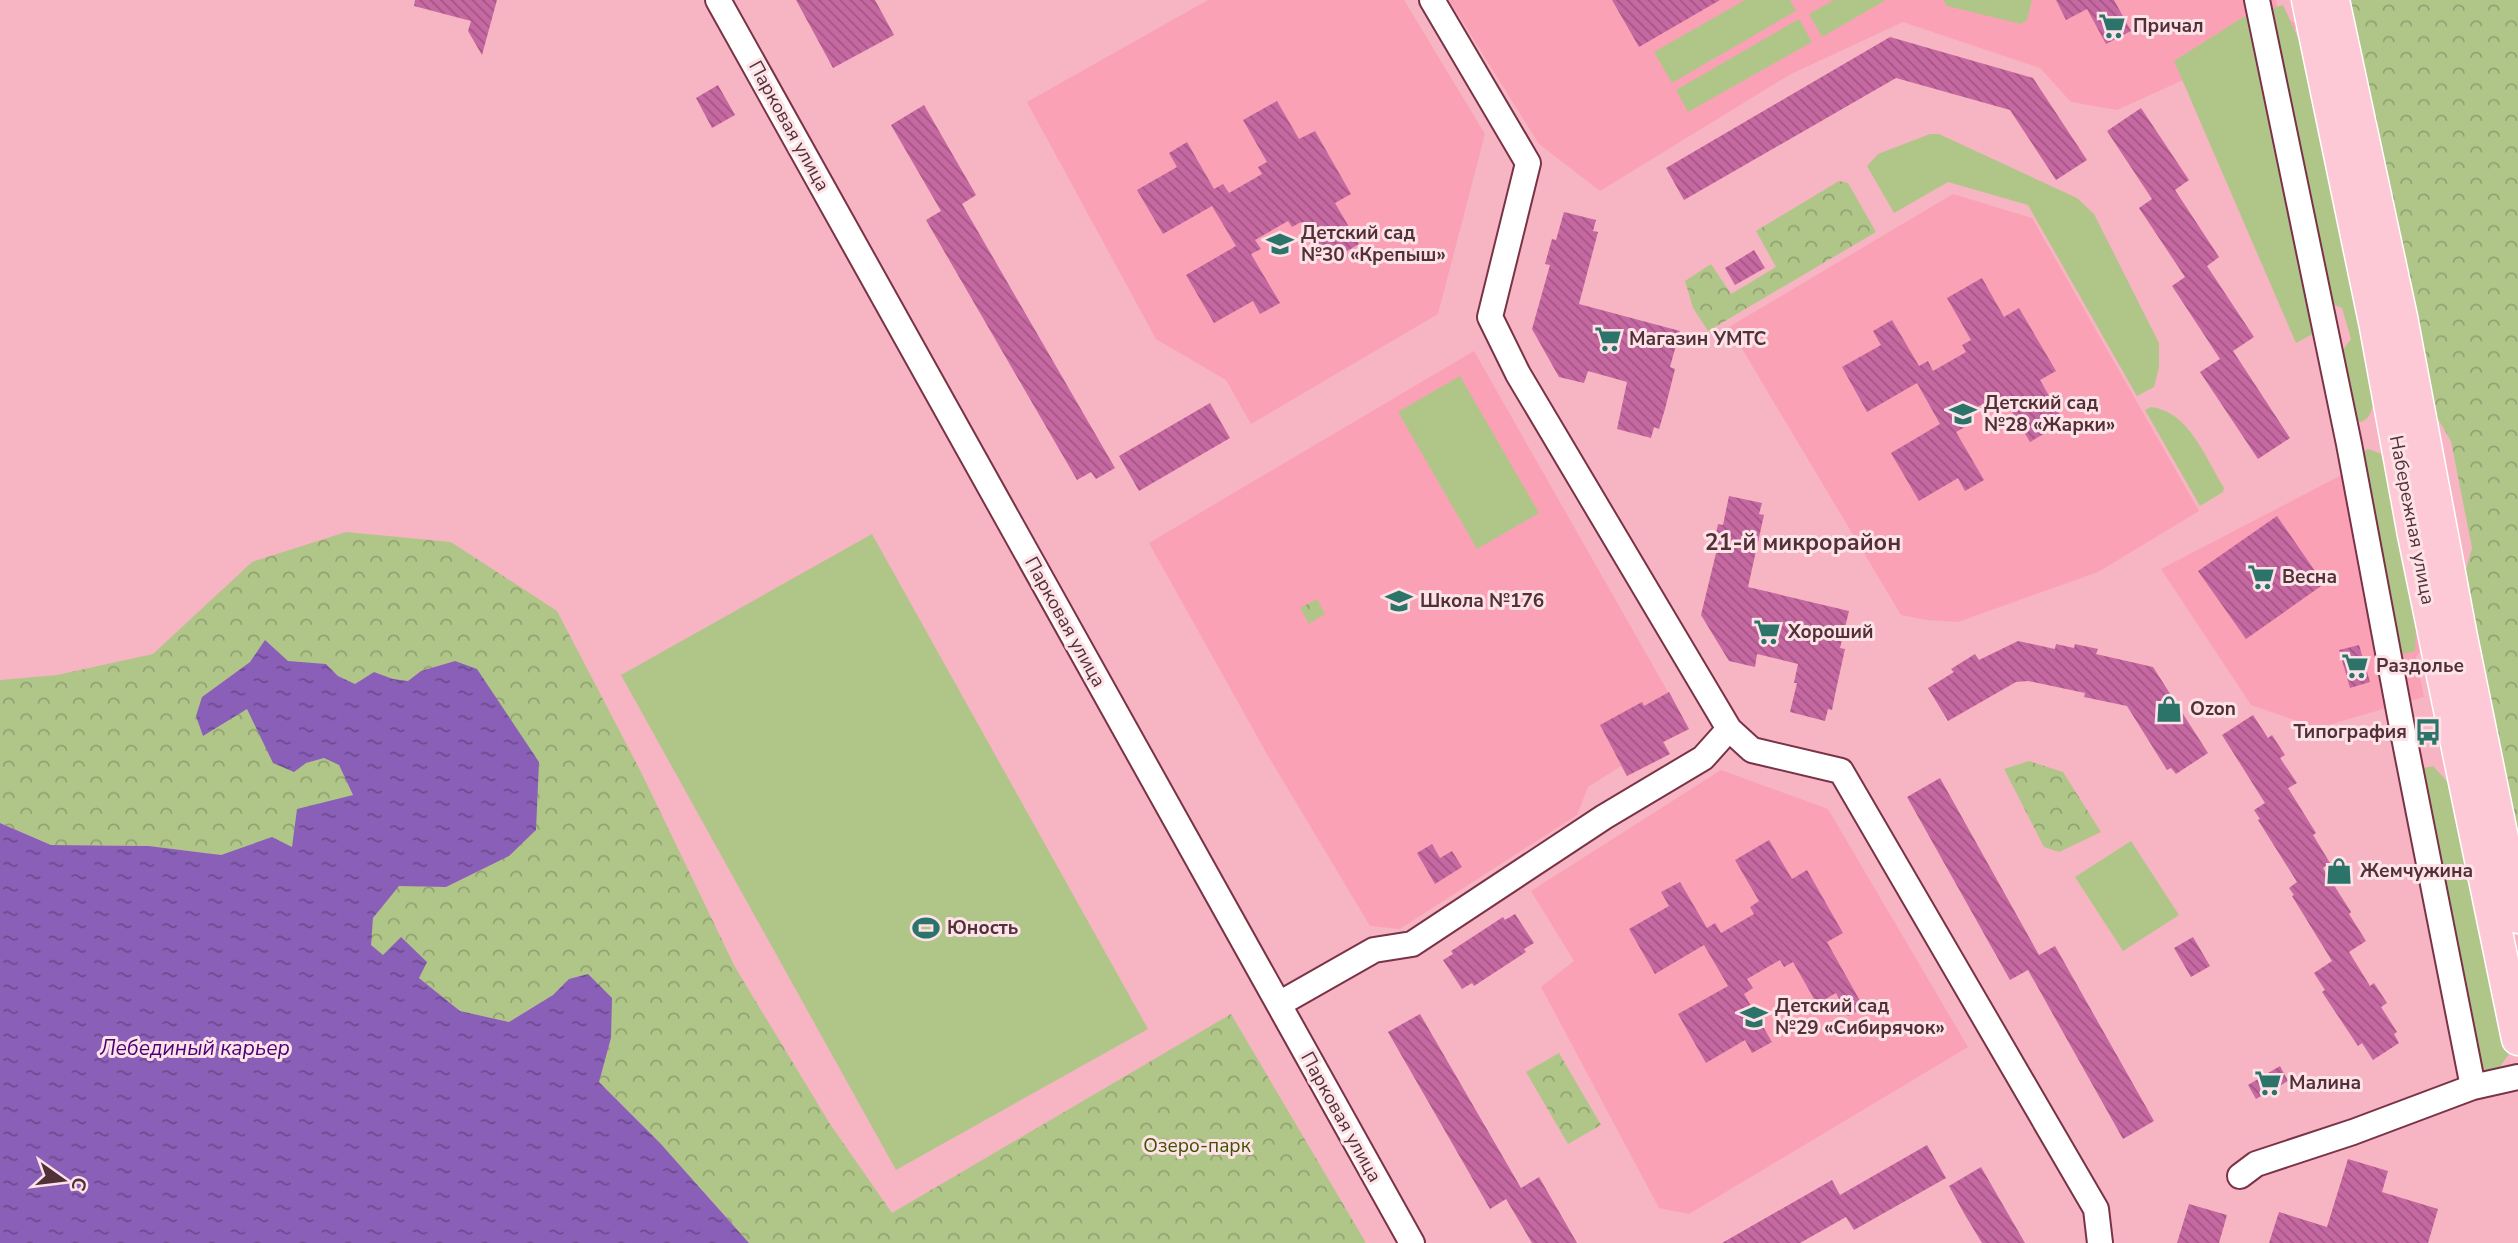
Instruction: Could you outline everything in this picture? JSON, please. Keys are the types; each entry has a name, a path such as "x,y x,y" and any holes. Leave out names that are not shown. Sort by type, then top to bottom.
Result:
{"main road":[{"name":"Набережная улица","path":"2308,0 2518,1039"},
{"name":"Набережная улица","path":"2333,0 2401,317 2461,637 2518,917"}],"street":[{"name":"Парковая улица","path":"718,0 1412,1243"},
{"path":"1432,0 1528,163 1490,317 1518,374 1729,729 1752,750 1841,771 2096,1209 2100,1243"},
{"path":"2257,0 2347,430 2396,701 2473,1087"},
{"path":"1279,1004 1374,950 1412,944 1604,817 1703,758 1729,729"},
{"path":"2240,1176 2256,1164 2353,1132 2473,1087 2518,1077"}],"shaded area":[{"name":"Детский сад №30 «Крепыш»","path":"1208,0 1404,0 1485,134 1438,314 1251,424 1226,380 1156,339 1027,102"},
{"path":"1449,0 2276,0 2279,13 2300,27 2117,110 2071,102 2040,68 1903,22 1789,75 1600,191 1539,144"},
{"name":"Детский сад №28 «Жарки»","path":"1953,194 2032,218 2199,511 2098,572 1958,622 1901,615 1729,327"},
{"name":"Школа №176","path":"1474,351 1689,729 1664,742 1670,754 1627,776 1621,766 1588,787 1577,815 1400,929 1370,926 1267,754 1149,543"},
{"path":"2388,451 2425,644 2416,657 2424,697 2318,728 2251,705 2161,569"},
{"name":"Детский сад №29 «Сибирячок»","path":"1721,770 1828,809 1968,1047 1689,1214 1659,1208 1541,987 1574,961 1531,891"}],"green space":[{"path":"1745,0 1790,0 1796,11 1672,83 1654,52"},
{"path":"1834,0 1886,0 1822,37 1809,14"},
{"path":"1943,0 2032,0 2027,20 2021,24 1947,6"},
{"path":"2345,0 2518,0 2518,840 2465,573 2472,548 2451,441 2429,404 2370,97"},
{"path":"2283,5 2306,55 2373,388 2371,412 2361,422 2352,419 2339,355 2351,339 2342,308 2328,302 2273,8"},
{"path":"2245,16 2253,18 2322,329 2296,343 2174,61"},
{"path":"1799,19 1812,42 1688,112 1676,90"},
{"path":"1930,134 1939,134 2077,198 2094,214 2159,343 2159,367 2154,387 2137,396 2028,205 1948,182 1894,213 1867,166 1878,154"},
{"path":"1839,181 1848,183 1876,232 1708,331 1693,308 1685,281 1711,264 1731,294 1776,267 1756,231"},
{"path":"1460,376 1539,513 1477,549 1398,412"},
{"path":"2151,407 2164,410 2186,427 2203,451 2224,488 2223,492 2200,506 2145,410"},
{"path":"2368,449 2382,454 2385,461 2416,627 2415,651 2403,654 2392,643 2362,453"},
{"name":"Озеро-парк","path":"346,532 451,542 557,611 641,772 735,967 830,1124 892,1213 1231,1014 1366,1243 749,1243 660,1143 599,1082 611,1038 569,979 553,995 509,1022 460,1011 419,978 401,938 383,956 370,945 373,918 399,885 446,887 539,762 514,728 455,661 421,671 408,681 374,672 355,684 338,676 326,664 250,662 202,697 247,708 306,763 325,757 339,765 353,795 292,847 237,851 221,855 149,846 51,845 0,823 0,680 57,675 153,654 252,562"},
{"name":"Юность","path":"872,534 1148,1029 896,1170 621,675"},
{"path":"1317,599 1325,614 1309,624 1300,608"},
{"path":"2029,761 2063,772 2101,832 2059,852 2044,847 2004,769"},
{"path":"2433,766 2455,790 2509,1054 2499,1068 2488,1071 2481,1068 2419,769"},
{"path":"2131,841 2179,915 2123,951 2075,877"},
{"path":"1559,1053 1601,1125 1568,1144 1526,1072"}],"water":[{"name":"Лебединый карьер","path":"265,640 288,661 326,664 338,676 355,684 374,672 408,681 421,671 455,661 477,669 539,762 536,830 509,856 446,887 399,886 373,918 371,945 383,955 401,937 427,962 419,978 460,1011 509,1022 553,995 569,979 588,974 612,998 611,1038 599,1082 660,1143 749,1243 0,1243 0,823 51,845 149,846 221,855 272,837 292,847 297,809 353,795 339,765 324,758 306,763 294,772 273,763 247,709 203,736 196,716 202,697 250,662"}],"building":[{"path":"415,0 497,0 482,55 468,31 471,21 414,6"},
{"path":"796,0 875,0 894,35 833,68"},
{"path":"1612,0 1720,0 1639,47"},
{"name":"Причал","path":"2056,0 2114,0 2131,31 2106,44 2087,9 2066,20"},
{"path":"1890,37 2033,78 2087,160 2056,180 2010,110 1896,78 1684,200 1666,168"},
{"path":"718,85 735,115 712,128 696,98"},
{"path":"1277,101 1299,139 1315,131 1351,194 1335,203 1359,244 1325,264 1301,222 1292,227 1288,221 1255,240 1261,249 1251,254 1280,303 1260,314 1253,301 1214,323 1186,275 1236,246 1212,206 1163,234 1137,190 1177,167 1169,153 1187,142 1214,189 1223,184 1229,193 1262,174 1258,167 1267,162 1243,120"},
{"path":"924,105 976,195 962,204 1115,468 1096,479 1091,472 1077,480 926,220 941,211 891,125"},
{"path":"2141,108 2189,180 2175,190 2219,257 2207,266 2254,337 2233,351 2290,438 2258,459 2200,372 2220,359 2172,286 2185,277 2139,208 2152,199 2107,131"},
{"path":"1564,212 1596,220 1593,231 1598,232 1579,304 1680,331 1670,367 1675,369 1665,409 1659,429 1654,427 1651,438 1617,429 1627,382 1588,371 1584,383 1559,377 1532,329 1550,265 1545,264"},
{"path":"1754,250 1765,268 1735,285 1725,268"},
{"path":"1982,278 2004,317 2019,308 2056,371 2040,380 2064,422 2030,442 2005,400 1997,405 1993,398 1960,417 1965,427 1956,432 1984,480 1965,491 1958,478 1919,501 1891,453 1940,424 1917,383 1867,412 1842,367 1881,345 1873,331 1892,320 1919,366 1928,361 1933,371 1966,352 1962,345 1971,340 1947,298"},
{"path":"1210,403 1230,438 1139,491 1119,456"},
{"path":"1729,496 1762,503 1759,514 1764,515 1748,587 1849,611 1840,648 1845,649 1832,710 1828,709 1825,721 1790,712 1797,683 1794,683 1798,664 1757,654 1755,667 1729,661 1701,615 1717,549 1713,548 1718,524 1723,525"},
{"name":"Весна","path":"2277,516 2324,584 2246,639 2198,571"},
{"path":"2018,641 2055,649 2056,644 2074,648 2075,644 2098,649 2096,654 2153,667 2208,753 2176,774 2171,768 2167,770 2127,706 2084,697 2085,693 2028,681 2016,682 1948,721 1928,688 1954,672 1951,669 1975,654 1979,660"},
{"name":"Раздолье","path":"2359,645 2370,682 2350,688 2339,650"},
{"path":"1669,692 1689,729 1663,742 1670,754 1627,776 1600,725 1642,702 1644,706"},
{"path":"2253,715 2268,738 2272,735 2285,755 2280,758 2297,783 2288,788 2316,833 2313,835 2330,863 2323,868 2366,941 2349,952 2370,986 2374,983 2387,1003 2381,1007 2397,1032 2394,1034 2399,1043 2373,1060 2362,1043 2358,1046 2322,992 2325,990 2314,973 2332,961 2292,896 2294,895 2289,888 2297,882 2258,820 2260,819 2254,810 2265,803 2222,735"},
{"path":"1940,778 2039,955 2055,946 2154,1121 2123,1139 2028,970 2010,980 1907,797"},
{"path":"1769,840 1792,879 1807,870 1843,933 1827,942 1864,1008 1848,1016 1836,993 1817,1004 1793,962 1784,967 1780,960 1747,979 1753,988 1744,994 1772,1042 1752,1053 1745,1040 1706,1063 1678,1014 1728,986 1704,945 1655,974 1629,929 1669,906 1661,892 1680,882 1707,928 1715,923 1721,933 1754,914 1750,907 1759,901 1735,860"},
{"path":"1432,844 1440,858 1452,851 1462,867 1435,884 1417,853"},
{"path":"1515,914 1534,943 1524,949 1526,952 1474,986 1472,983 1462,989 1443,960 1453,954 1451,951 1503,917 1505,920"},
{"path":"2193,937 2210,966 2191,977 2174,948"},
{"path":"1420,1014 1521,1188 1539,1177 1577,1243 1532,1243 1506,1199 1490,1209 1388,1032"},
{"name":"Малина","path":"2280,1066 2288,1081 2256,1099 2248,1085"},
{"path":"1927,1145 1946,1178 1854,1230 1846,1217 1800,1243 1722,1243 1832,1180 1840,1195"},
{"path":"2348,1159 2388,1171 2382,1192 2438,1209 2428,1243 2269,1243 2279,1212 2327,1227"},
{"path":"1981,1167 2025,1243 1982,1243 1965,1215 1949,1186"},
{"path":"2189,1204 2227,1215 2219,1243 2177,1243"}],"place":[{"name":"Причал","path":"2112,26"},
{"name":"Детский сад №30 «Крепыш»","path":"1280,244"},
{"name":"Магазин УМТС","path":"1608,339"},
{"name":"Детский сад №28 «Жарки»","path":"1963,414"},
{"name":"Весна","path":"2261,577"},
{"name":"Школа №176","path":"1399,601"},
{"name":"Хороший","path":"1767,632"},
{"name":"Раздолье","path":"2355,666"},
{"name":"Ozon","path":"2169,709"},
{"name":"Типография","path":"2428,732"},
{"name":"Жемчужина","path":"2339,871"},
{"name":"Юность","path":"926,928"},
{"name":"Детский сад №29 «Сибирячок»","path":"1754,1017"},
{"name":"Малина","path":"2268,1083"}],"district":[{"name":"21-й микрорайон","path":"1803,542"}]}
